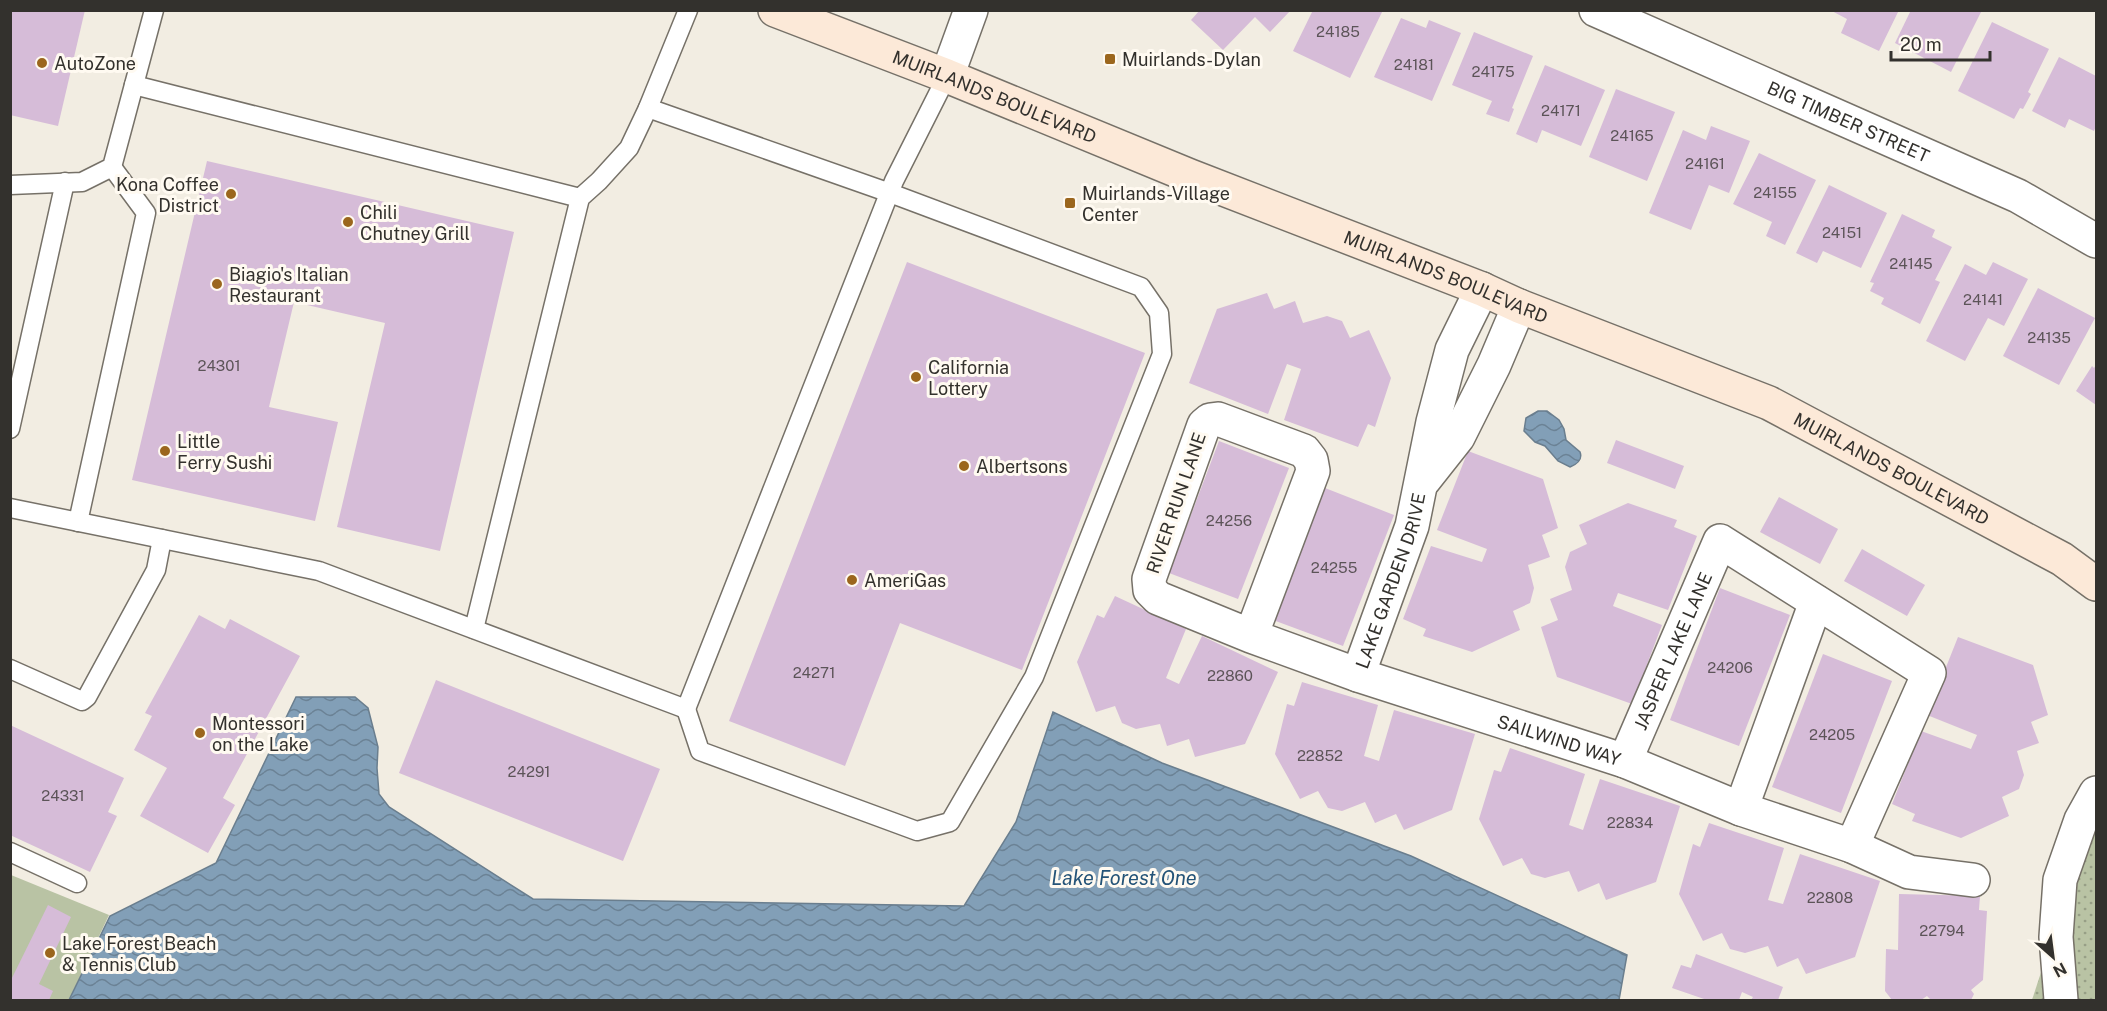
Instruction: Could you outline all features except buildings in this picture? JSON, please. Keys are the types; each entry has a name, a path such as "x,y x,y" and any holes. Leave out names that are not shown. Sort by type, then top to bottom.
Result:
{"main road":[{"name":"MUIRLANDS BOULEVARD","path":"775,10 947,76 1190,176 1769,403 2062,559 2097,584"}],"street":[{"path":"947,76 971,10"},
{"name":"BIG TIMBER STREET","path":"1596,10 2018,196 2097,241"},
{"name":"LAKE GARDEN DRIVE","path":"1358,675 1412,526 1433,422 1452,350 1482,289"},
{"name":"LAKE GARDEN DRIVE","path":"1421,483 1458,436 1494,365 1519,306"},
{"name":"RIVER RUN LANE","path":"1150,590 1149,579 1204,425 1210,420 1218,419 1304,451 1311,460 1313,471 1251,636"},
{"name":"JASPER LAKE LANE","path":"1625,761 1720,541 1816,602"},
{"name":"SAILWIND WAY","path":"1150,590 1158,598 1251,636 1358,675 1625,761 1741,809 1852,846 1909,872 1973,880"},
{"path":"1741,809 1816,602 1929,674 1852,846"},
{"path":"2061,1000 2056,937 2060,880 2081,820 2097,793"}],"lane":[{"path":"10,185 82,182 112,167 154,10"},
{"path":"474,629 580,198 629,148 688,10"},
{"path":"648,108 890,193 1141,287 1159,313 1162,354 1034,677 950,822 917,831 700,750 686,709 890,193 947,76"},
{"path":"134,85 580,198"},
{"path":"78,522 146,213 112,167"},
{"path":"10,429 65,182"},
{"path":"10,508 319,571 686,709"},
{"path":"10,669 82,701 87,697 156,570 162,539"},
{"path":"10,852 77,883"}],"green space":[{"path":"2096,803 2096,1000 2032,1000"},
{"name":"Lake Forest Beach & Tennis Club","path":"11,875 109,915 69,1000 11,1000"}],"water":[{"path":"1538,411 1547,411 1559,420 1566,440 1580,452 1581,457 1577,463 1570,467 1558,461 1545,446 1535,442 1524,431 1526,418"},
{"name":"Lake Forest One","path":"296,697 355,697 368,708 378,747 379,794 389,807 533,899 964,906 1016,822 1053,712 1162,763 1411,856 1627,955 1619,1000 69,1000 110,916 216,863"}],"place":[{"name":"Muirlands-Dylan","path":"1110,59"},
{"name":"AutoZone","path":"42,63"},
{"name":"Kona Coffee District","path":"231,194"},
{"name":"Muirlands-Village Center","path":"1070,203"},
{"name":"Chili Chutney Grill","path":"348,222"},
{"name":"Biagio's Italian Restaurant","path":"217,284"},
{"name":"California Lottery","path":"916,377"},
{"name":"Little Ferry Sushi","path":"165,451"},
{"name":"Albertsons","path":"964,466"},
{"name":"AmeriGas","path":"852,580"},
{"name":"Montessori on the Lake","path":"200,733"},
{"name":"Lake Forest Beach & Tennis Club","path":"50,953"}]}
